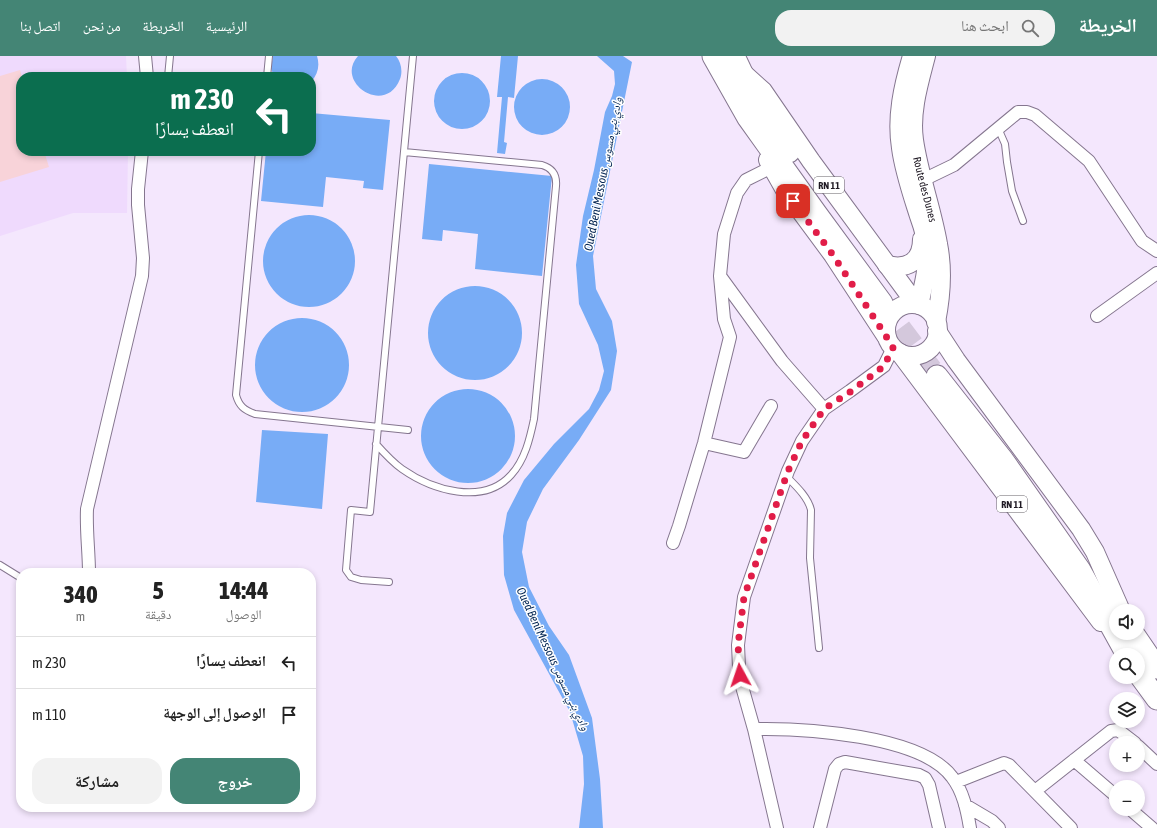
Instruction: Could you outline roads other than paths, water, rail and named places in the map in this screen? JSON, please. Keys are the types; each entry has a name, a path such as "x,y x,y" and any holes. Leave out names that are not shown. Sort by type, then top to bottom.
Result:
{"highway":[{"name":"RN 11","path":"713,56 748,118 816,213 888,300 752,94 737,63"},
{"name":"RN 11","path":"1109,624 1080,570 941,372 1088,565 1113,604"},
{"path":"1138,640 1157,668"},
{"path":"1145,683 1157,699"}],"main road":[{"name":"Route des Dunes","path":"912,56 900,103 899,129 901,149 926,242 928,260 925,278 917,305"},
{"name":"Route des Dunes","path":"926,56 919,81 914,114 914,139 932,212 938,245 940,290 937,327"},
{"name":"RN 11","path":"737,63 763,91 811,161 917,305"},
{"name":"RN 11","path":"748,118 754,137 786,190 833,255 893,346 1121,648"},
{"path":"887,264 895,267 903,266 910,264 915,260 921,248 922,226"},
{"path":"937,327 936,339 931,346 925,352 909,356 893,346 886,327 888,319 893,312 899,307 907,304 917,305 926,309 933,315 937,327 956,360 1081,529 1095,552 1118,604"}],"street":[{"path":"145,56 147,72"},
{"path":"923,180 954,165 1018,112 1027,112 1035,115 1089,161 1142,241 1157,251"},
{"path":"89,568 86,525 87,509 142,276 142,240 138,205 141,156"},
{"path":"673,543 704,443 730,337 724,319 720,276 724,234 736,193 746,180 772,167"},
{"path":"1097,316 1157,274"},
{"path":"720,276 782,361 824,409"},
{"path":"777,828 754,729 741,683 738,645 744,597 786,476 802,441 824,409 850,392 884,366 893,346"},
{"path":"704,443 744,452 771,406"},
{"path":"754,729 781,728 864,738 897,745 919,753 941,765 952,776 961,790 970,828"},
{"path":"1035,791 1111,731 1118,730 1126,736"},
{"path":"1145,753 1157,764"},
{"path":"1074,760 1109,790"},
{"path":"820,828 835,769 839,764 845,762 919,775 925,778 929,785 939,828"},
{"path":"956,782 1004,763 1009,765 1071,828"},
{"path":"965,805 980,813 999,828"},
{"path":"1138,816 1152,828"}],"lane":[{"path":"168,72 170,56"},
{"path":"267,72 269,56"},
{"path":"389,582 360,580 351,577 346,570 351,510 370,512 413,56"},
{"path":"998,128 1005,144 1006,162 1012,191 1023,221"},
{"path":"376,444 392,462 413,476 439,487 470,493 488,490 504,482 517,468 526,448 534,419 556,176 554,172 542,165 404,152"},
{"path":"259,156 236,396 238,404 246,411 255,414 408,430"},
{"path":"786,476 800,490 810,504 810,558 819,648"},
{"path":"0,564 16,575"}],"water":[{"path":"273,56 317,56 318,67 316,74 316,72 272,72 271,68"},
{"path":"358,56 396,56 400,64 401,73 400,79 393,90 384,95 374,95 364,92 357,85 352,76 352,66"},
{"path":"501,56 518,56 514,98 508,97 504,142 507,143 505,154 497,153 502,97 497,97"},
{"name":"Oued Beni Messous وادي بني مسوس","path":"597,56 623,56 632,62 593,256 596,289 612,321 617,351 611,390 579,440 543,489 527,522 522,552 529,587 549,626 569,655 592,718 600,779 603,828 579,828 584,784 583,756 570,712 514,610 504,575 503,536 507,513 524,480 554,444 589,409 599,390 604,371 598,345 579,304 576,265 583,216 594,170 605,112 612,96 615,84 614,71"},
{"path":"456,73 468,73 482,81 490,95 488,112 482,121 468,129 456,129 446,124 439,117 434,107 434,95 439,85 446,78"},
{"path":"536,79 548,79 562,87 570,101 568,118 562,127 548,135 536,135 526,130 519,123 514,113 514,101 519,91 526,84"},
{"path":"316,113 390,120 383,190 363,188 364,181 326,177 323,207 261,201 266,156 316,156"},
{"path":"429,164 552,176 542,276 475,269 478,234 443,230 442,241 422,239"},
{"path":"309,215 326,219 341,229 351,244 355,261 351,278 341,293 326,303 309,307 292,303 277,293 267,278 263,261 267,244 277,229 292,219"},
{"path":"475,286 493,290 508,300 518,315 522,333 518,351 508,366 493,376 475,380 457,376 442,366 432,351 428,333 432,315 442,300 457,290"},
{"path":"302,318 320,322 335,332 345,347 349,365 345,383 335,398 320,408 302,412 284,408 269,398 259,383 255,365 259,347 269,332 284,322"},
{"path":"468,389 486,393 501,403 511,418 515,436 511,454 501,469 486,479 468,483 450,479 435,469 425,454 421,436 425,418 435,403 450,393"},
{"path":"262,430 328,434 322,509 256,502"}],"tunnel":[{"path":"882,303 937,376"}]}
